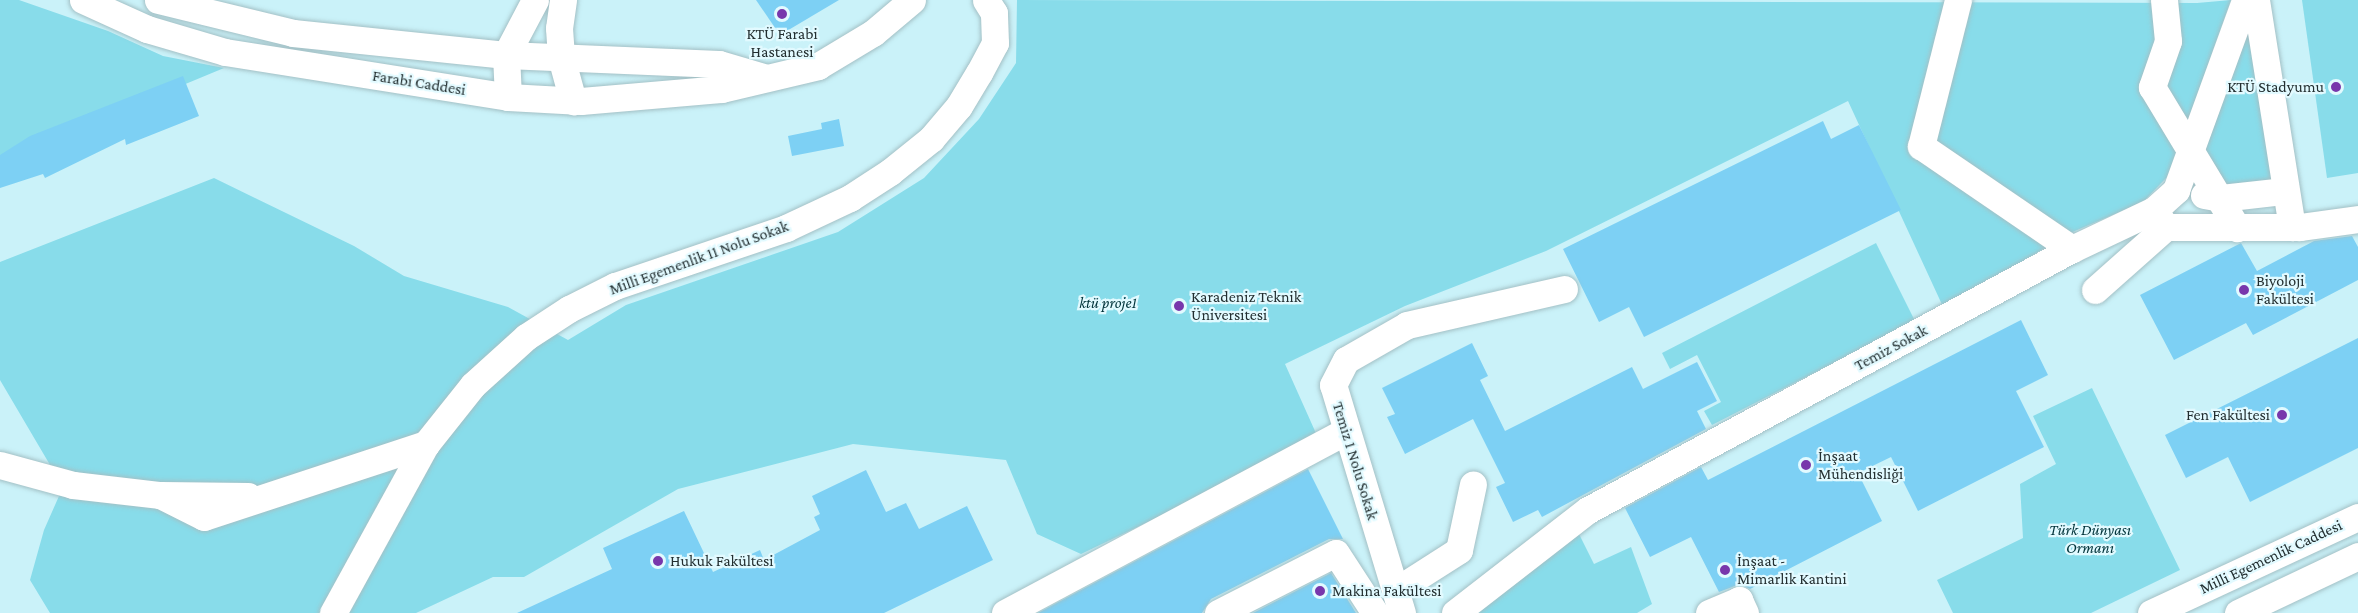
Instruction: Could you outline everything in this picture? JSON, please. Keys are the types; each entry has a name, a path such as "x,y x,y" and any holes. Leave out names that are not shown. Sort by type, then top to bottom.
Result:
{"street":[{"name":"Farabi Caddesi","path":"83,0 147,29 225,52 508,97 573,101 709,91 818,66 873,33 912,0"},
{"name":"Farabi Caddesi","path":"158,0 293,33 507,55 719,64 763,77"},
{"path":"508,97 507,55 535,0"},
{"path":"563,0 559,28 561,57 573,101"},
{"name":"Milli Egemenlik 11 Nolu Sokak","path":"333,613 426,444 473,385 526,337 569,309 615,286 786,228 850,198 923,146 959,106 995,43 994,13 986,0"},
{"path":"1958,0 1921,146 2072,249"},
{"path":"2164,0 2168,41 2152,87 2237,228"},
{"path":"2095,290 2160,219 2176,190 2245,0"},
{"path":"2256,0 2283,191 2292,227"},
{"path":"2176,190 2221,198 2283,191"},
{"name":"Temiz Sokak","path":"1455,613 1588,510 2072,249 2160,219 2237,228 2292,227 2358,219"},
{"name":"Temiz 1 Nolu Sokak","path":"1398,602 1333,385 1346,360 1407,326 1563,289"},
{"path":"1005,613 1346,431"},
{"path":"0,465 74,485 160,495 204,518 426,444"},
{"path":"1398,602 1459,550 1473,484"},
{"name":"Milli Egemenlik Caddesi","path":"2151,613 2358,517"},
{"path":"1218,613 1336,553 1375,613"},
{"path":"2238,613 2358,556"},
{"path":"1709,613 1739,600 1745,613"}],"shaded area":[{"name":"Karadeniz Teknik Üniversitesi","path":"0,0 2358,0 2358,613 0,613"}],"green space":[{"path":"0,0 19,0 108,31 163,56 224,68 0,161"},
{"name":"ktü proje1","path":"1017,0 2197,3 2231,0 2168,176 2143,202 2063,236 1945,311 1848,101 1546,251 1405,306 1285,364 1319,440 1081,554 1037,534 1006,460 853,444 678,489 524,577 493,577 416,613 50,613 30,580 44,530 63,487 0,380 0,262 214,178 354,246 404,276 508,307 568,340 626,305 838,232 924,178 979,119 1016,63"},
{"name":"KTÜ Stadyumu","path":"2302,0 2358,0 2358,173 2327,178"},
{"path":"2249,15 2275,181 2225,190 2204,147"},
{"path":"1876,243 1915,321 1712,425 1704,411 1721,402 1697,355 1670,369 1662,353"},
{"name":"Türk Dünyası Ormanı","path":"2092,388 2180,570 2091,613 1953,613 1937,580 2023,538 2020,484 2056,464 2033,416"},
{"path":"1578,532 1594,564 1631,547 1652,604 1637,613 1457,613"}],"building":[{"path":"756,0 839,0 780,35"},
{"path":"183,76 199,116 126,145 125,139 45,178 43,174 0,188 0,155 30,136"},
{"path":"839,119 844,146 792,156 788,136 822,129 821,123"},
{"path":"1823,121 1831,139 1859,125 1901,210 1644,337 1629,307 1599,322 1563,249"},
{"name":"Biyoloji Fakültesi","path":"2352,236 2358,247 2358,280 2253,335 2246,323 2174,360 2140,295 2241,243 2257,271 2314,241"},
{"name":"İnşaat Mühendisliği","path":"2021,320 2048,375 2016,391 2044,447 1918,511 1891,457 1858,473 1882,521 1750,589 1740,584 1719,592 1691,537 1650,557 1625,508 1701,467 1708,480"},
{"name":"Fen Fakültesi","path":"2358,338 2358,448 2250,502 2228,457 2186,478 2165,435"},
{"path":"1472,343 1488,376 1480,380 1505,431 1632,367 1643,389 1697,362 1717,401 1697,411 1706,429 1542,517 1538,510 1513,522 1496,487 1505,483 1473,419 1405,454 1387,417 1395,414 1382,388"},
{"path":"1308,469 1343,539 1329,539 1211,599 1202,613 1038,613"},
{"path":"866,470 886,512 906,503 919,529 967,506 993,560 884,613 517,613 612,569 603,548 684,511 713,572 760,550 764,560 820,530 814,517 820,514 812,496"},
{"name":"Makina Fakültesi","path":"1331,573 1356,613 1253,613"}],"place":[{"name":"KTÜ Farabi Hastanesi","path":"782,14"},
{"name":"KTÜ Stadyumu","path":"2336,87"},
{"name":"Biyoloji Fakültesi","path":"2244,290"},
{"name":"Karadeniz Teknik Üniversitesi","path":"1179,306"},
{"name":"Fen Fakültesi","path":"2282,415"},
{"name":"İnşaat Mühendisliği","path":"1806,465"},
{"name":"Hukuk Fakültesi","path":"658,561"},
{"name":"İnşaat - Mimarlik Kantini","path":"1725,570"},
{"name":"Makina Fakültesi","path":"1320,591"}]}
